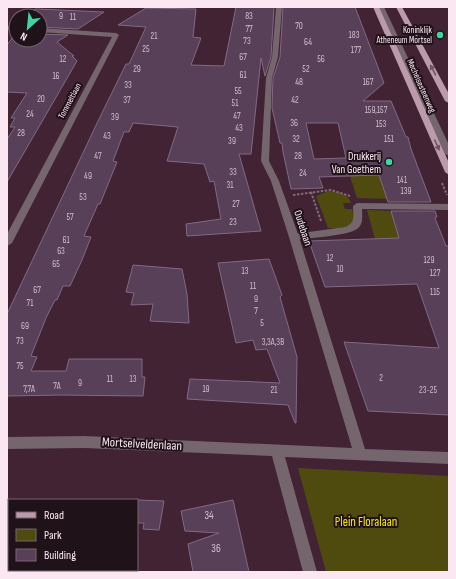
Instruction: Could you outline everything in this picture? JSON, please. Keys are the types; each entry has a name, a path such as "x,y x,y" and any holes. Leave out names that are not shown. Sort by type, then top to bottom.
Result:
{"main road":[{"name":"Mechelsesteenweg","path":"376,7 449,172"},
{"name":"Mechelsesteenweg","path":"398,7 449,101"}],"street":[{"name":"Oudebaan","path":"278,7 275,57 269,78 264,161 275,181 294,237 360,453"},
{"path":"381,7 449,154"},
{"name":"Tommeltlaan","path":"7,243 116,35 48,31"},
{"path":"294,237 354,227 358,221 357,206 449,207"},
{"name":"Mortselveldenlaan","path":"7,443 84,442 449,458"},
{"path":"277,451 310,572"}],"path":[{"path":"280,196 331,190 340,191 349,195 357,206"},
{"path":"311,192 324,233"}],"green space":[{"path":"379,175 387,199 357,198 350,176"},
{"path":"329,191 343,194 350,200 351,203 343,203 345,209 352,209 354,218 350,225 343,228 328,228 316,196"},
{"path":"367,210 391,211 403,249 378,250"},
{"name":"Plein Floralaan","path":"298,468 449,476 449,572 326,572"}],"building":[{"path":"236,7 274,7 271,57 265,76 261,58 251,154 239,154 261,231 187,236 186,224 221,219 214,181 210,182 204,164 167,161 178,127 133,123 129,132 124,132 113,161 117,162 100,204 98,204 84,236 91,237 82,260 70,286 63,286 57,300 55,300 46,318 31,356 37,357 31,371 66,371 69,359 142,359 142,377 145,377 143,396 7,396 7,314 98,121 126,64 129,64 146,27 118,25 146,8 196,9 193,37 201,38 191,65 224,66"},
{"path":"283,7 355,7 384,83 363,101 391,101 406,137 408,137 431,202 388,202 379,175 319,177 323,188 291,189 282,143 280,143 272,108 273,78 280,57","holes":["306,123 338,123 346,158 314,159"]},
{"path":"48,10 104,12 78,29 48,27"},
{"path":"48,34 68,35 57,42 74,56 72,56 77,61 7,182 7,139 15,127 10,127 15,118 11,118 27,93 7,92 8,44 8,48 48,48"},
{"path":"391,211 435,211 437,217 435,218 446,246 449,246 449,415 368,411 344,342 439,348 417,284 325,287 309,241 399,238"},
{"path":"269,259 282,295 280,297 297,357 296,423 288,405 187,399 190,379 280,383 267,349 256,350 253,340 236,343 218,263"},
{"path":"133,265 182,269 187,294 189,323 150,321 153,304 131,305 134,293 126,292"},
{"path":"138,500 164,501 159,530 143,529 144,523 138,523"},
{"path":"233,500 249,572 193,572 188,544 219,533 185,531 181,511"}],"place":[{"name":"Koninklijk Atheneum Mortsel","path":"440,35"},
{"name":"Drukkerij Van Goethem","path":"389,162"}]}
